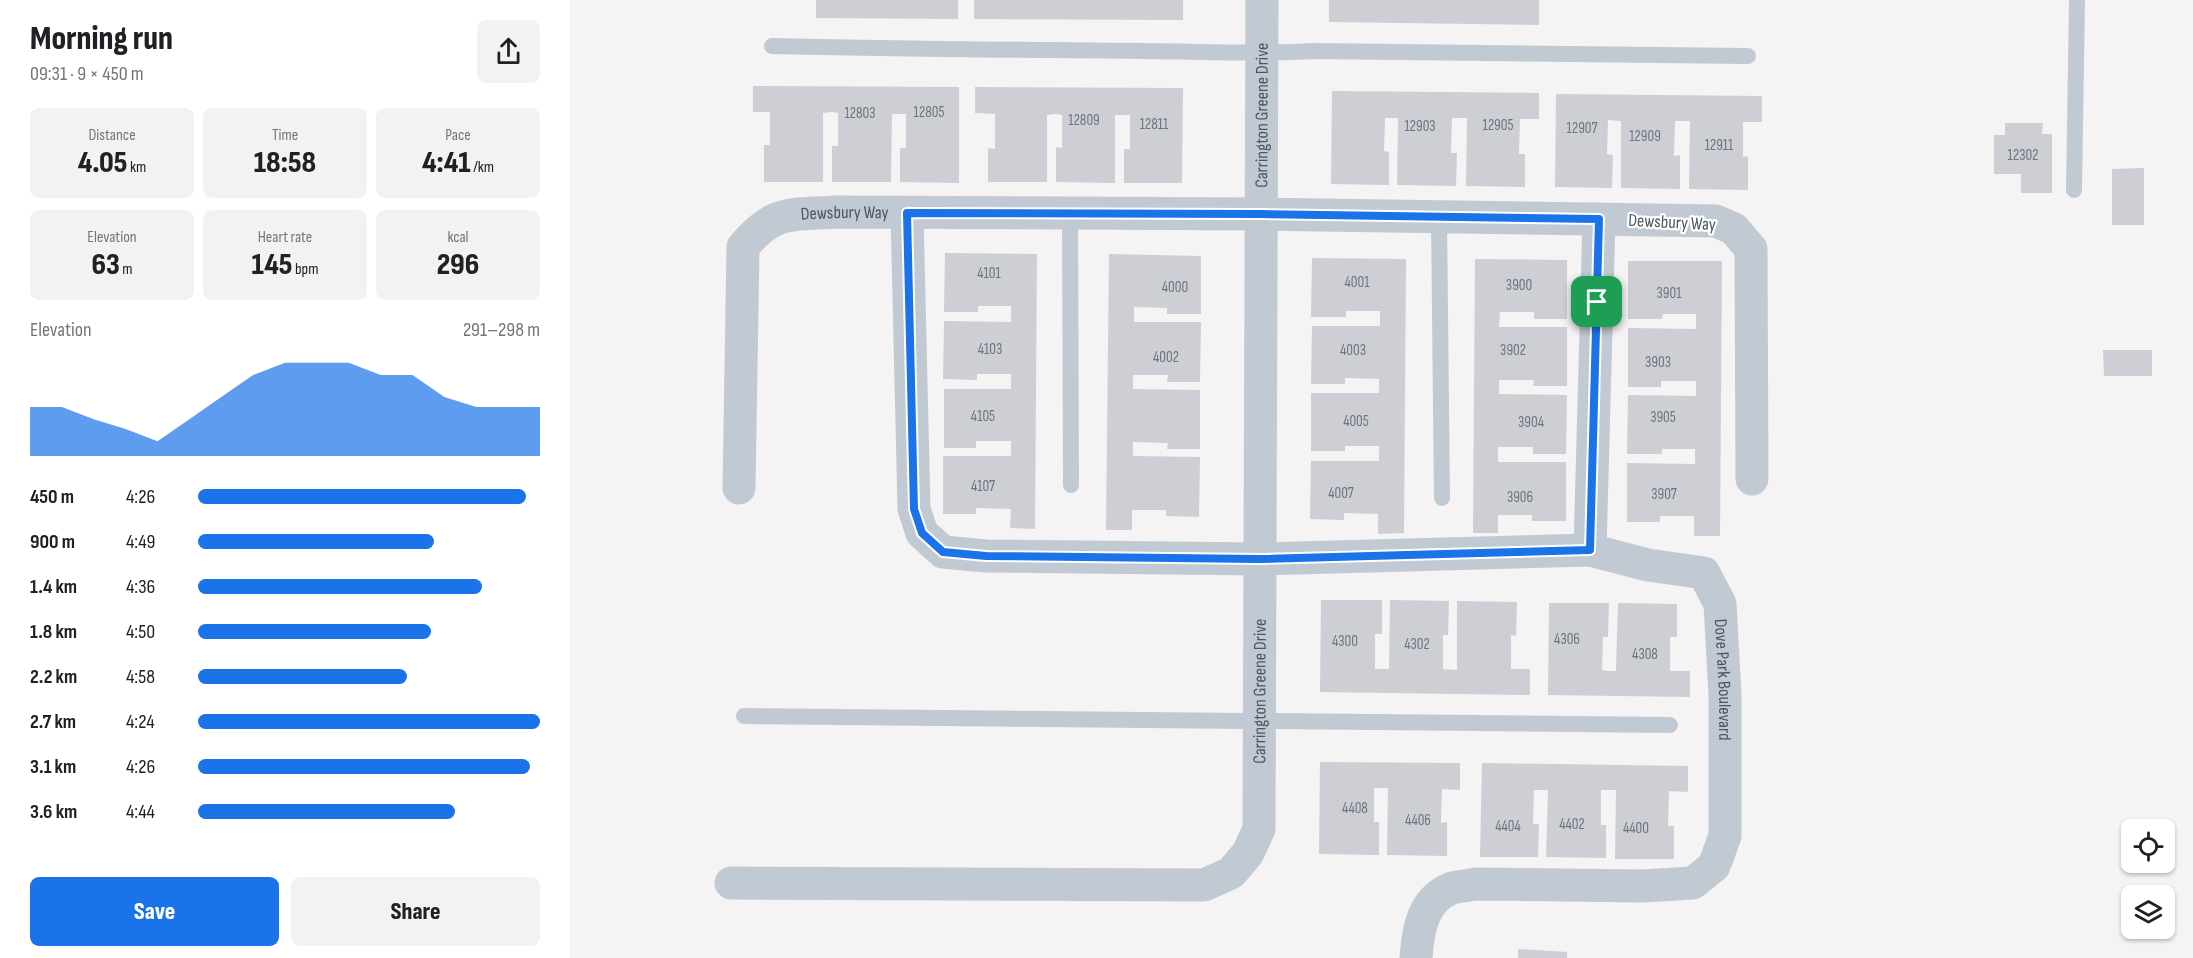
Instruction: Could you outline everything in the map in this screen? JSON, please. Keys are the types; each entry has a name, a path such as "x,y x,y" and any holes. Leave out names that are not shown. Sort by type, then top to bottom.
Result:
{"street":[{"name":"Carrington Greene Drive","path":"731,883 1204,885 1231,873 1248,853 1259,829 1262,0"},
{"name":"Dewsbury Way","path":"739,488 743,247 758,229 778,217 836,212 1261,214 1716,221 1734,229 1751,249 1752,479"},
{"name":"Dove Park Boulevard","path":"907,213 914,509 922,533 943,552 986,556 1260,559 1590,550 1648,565 1704,573 1720,604 1725,695 1725,836 1714,866 1693,883 1642,886 1475,884 1452,888 1431,902 1418,928 1416,958"},
{"path":"1590,550 1599,219"}],"lane":[{"path":"2073,189 2077,0"},
{"path":"772,46 1262,54 1313,51 1748,56"},
{"path":"1070,213 1071,485"},
{"path":"1439,217 1442,498"},
{"path":"744,716 1670,725"}],"building":[{"path":"816,0 958,0 958,19 816,18"},
{"path":"974,0 1183,0 1183,20 974,19"},
{"path":"1329,0 1539,0 1539,25 1329,22"},
{"path":"753,86 959,87 959,183 900,182 900,148 906,148 906,114 892,114 891,182 832,182 832,146 838,146 838,113 832,112 823,113 823,182 764,182 764,145 770,145 770,112 753,112"},
{"path":"975,87 1183,88 1182,183 1124,183 1124,149 1130,149 1130,115 1115,115 1115,183 1056,182 1056,147 1062,148 1062,115 1056,114 1047,115 1047,182 988,182 988,148 995,149 995,114 975,113"},
{"path":"1332,91 1539,93 1539,119 1520,119 1519,154 1525,154 1525,187 1466,186 1467,118 1452,118 1451,153 1457,153 1456,186 1397,185 1398,118 1385,118 1384,151 1389,152 1389,185 1331,184"},
{"path":"1556,94 1762,96 1762,122 1743,122 1743,157 1748,156 1748,190 1689,189 1690,121 1675,121 1674,156 1680,155 1680,189 1621,188 1621,121 1608,120 1607,154 1613,155 1612,188 1555,187"},
{"path":"2005,123 2043,123 2042,134 2052,134 2052,193 2021,193 2021,174 1994,174 1994,135 2005,135"},
{"path":"2144,168 2144,225 2112,225 2112,169"},
{"path":"945,253 1037,254 1035,529 1010,528 1011,509 976,508 976,514 943,514 943,456 1011,456 1011,441 976,441 976,448 944,448 944,389 1011,389 1011,374 977,374 977,380 943,379 944,321 1011,322 1011,306 978,306 978,312 944,312"},
{"path":"1109,254 1201,256 1201,314 1167,314 1167,308 1134,307 1134,322 1201,322 1200,382 1167,382 1168,375 1133,375 1133,389 1200,390 1200,449 1167,449 1168,443 1133,442 1133,456 1200,457 1199,517 1166,516 1166,510 1132,510 1132,530 1106,530"},
{"path":"1312,258 1406,259 1404,533 1378,534 1378,514 1344,513 1344,520 1310,519 1311,461 1379,461 1379,446 1345,446 1345,451 1311,451 1311,393 1379,393 1379,379 1345,378 1345,384 1311,384 1312,326 1380,326 1380,311 1346,311 1346,317 1311,317"},
{"path":"1475,259 1567,260 1567,319 1534,319 1534,312 1500,312 1499,327 1567,327 1567,386 1533,386 1534,380 1499,380 1499,394 1567,395 1566,454 1533,454 1533,447 1498,447 1498,462 1566,462 1566,521 1532,521 1532,515 1498,515 1498,533 1473,533"},
{"path":"1628,261 1722,261 1720,536 1694,536 1694,516 1660,516 1660,522 1627,522 1627,463 1695,464 1695,449 1662,449 1662,454 1627,454 1628,395 1696,396 1696,381 1661,381 1661,387 1628,387 1628,328 1696,329 1696,314 1663,314 1662,319 1628,319"},
{"path":"2103,350 2152,350 2152,376 2104,376"},
{"path":"1321,600 1382,600 1382,634 1375,634 1375,669 1389,669 1390,600 1449,601 1448,635 1443,635 1443,669 1457,670 1457,601 1517,602 1516,636 1511,635 1511,669 1530,669 1530,695 1320,692"},
{"path":"1549,603 1609,603 1608,637 1603,637 1602,670 1607,671 1616,671 1618,603 1677,604 1677,637 1670,637 1670,671 1690,671 1690,697 1548,695"},
{"path":"1320,762 1460,763 1460,790 1442,789 1441,823 1447,822 1447,856 1387,855 1388,788 1374,788 1374,822 1379,822 1379,855 1319,854"},
{"path":"1482,763 1688,766 1688,792 1669,791 1668,826 1674,826 1674,859 1615,859 1616,790 1601,790 1601,825 1606,825 1606,858 1546,857 1548,790 1534,790 1533,824 1539,824 1538,857 1480,857"},
{"path":"1518,949 1567,952 1567,958 1518,958"}],"route":[{"path":"907,213 1261,214 1599,219 1597,302 1590,550 1260,559 986,556 943,552 922,533 914,509 907,213"}]}
